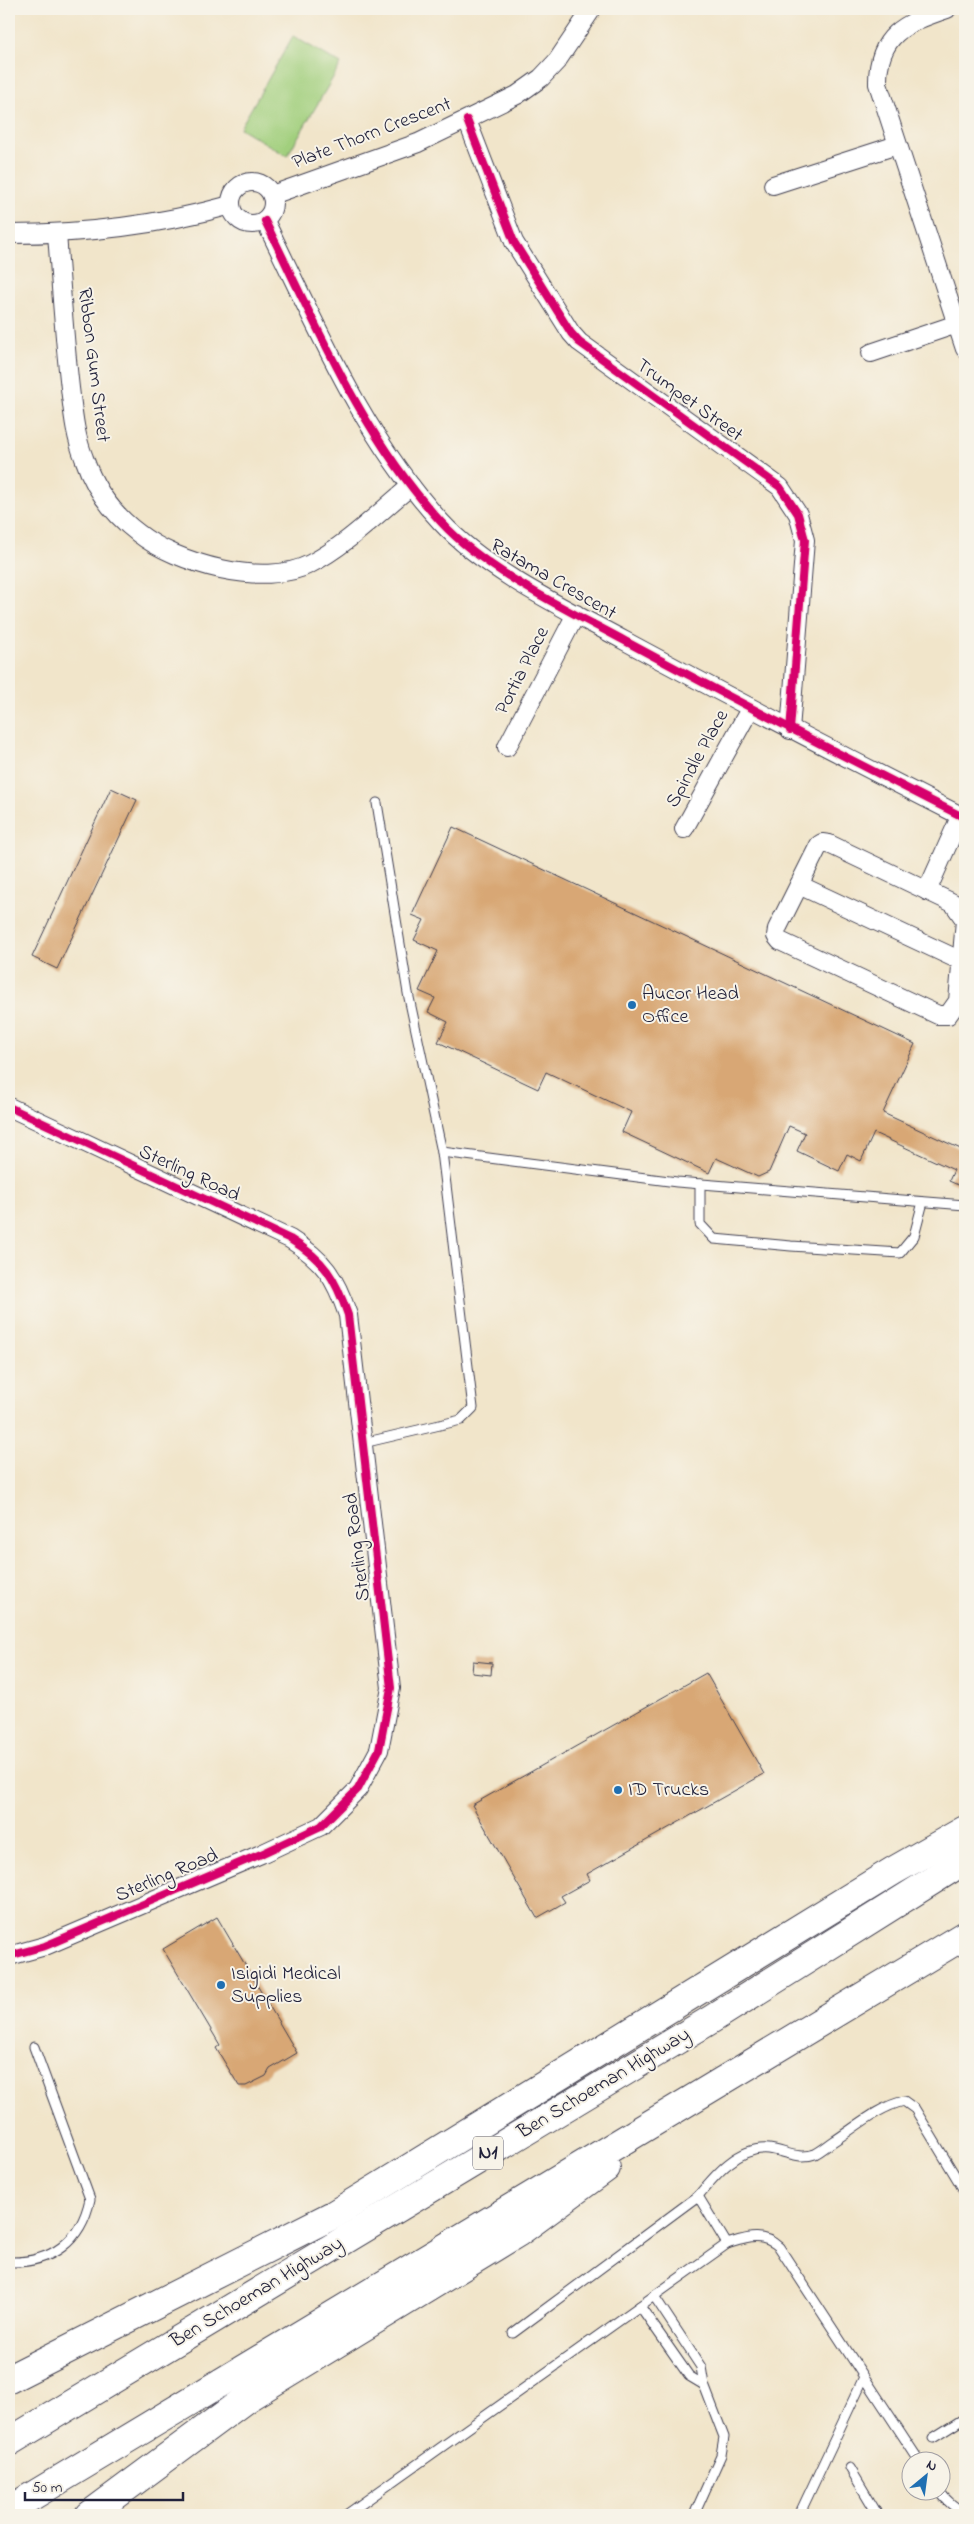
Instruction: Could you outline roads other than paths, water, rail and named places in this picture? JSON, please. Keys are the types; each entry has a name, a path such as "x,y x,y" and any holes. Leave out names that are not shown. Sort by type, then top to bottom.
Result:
{"highway":[{"path":"9,2399 247,2271 333,2215 892,1871 965,1830"},
{"name":"Ben Schoeman Highway","path":"9,2442 712,2019 965,1860"},
{"path":"9,2510 666,2113 753,2064 965,1935"},
{"path":"89,2515 247,2398 519,2232 623,2156 666,2113"},
{"path":"9,2379 333,2215"}],"street":[{"name":"Plate Thorn Crescent","path":"272,195 418,143 517,96 541,78 566,50 592,9"},
{"path":"947,9 904,25 886,45 880,58 878,84 965,349"},
{"name":"Trumpet Street","path":"467,120 514,242 571,333 579,342 780,487 798,514 805,540 790,730"},
{"path":"773,185 898,145"},
{"path":"247,182 262,184 272,195 273,209 265,221 257,225 240,221 233,214 231,205 234,191 247,182"},
{"path":"9,234 57,234 195,215 231,205"},
{"name":"Ratama Crescent","path":"265,221 330,352 372,431 411,486 440,521 468,549 576,614 750,709 963,816"},
{"name":"Ribbon Gum Street","path":"57,234 66,358 76,433 84,459 99,492 117,514 139,534 170,551 208,566 244,573 281,572 309,564 349,537 411,486"},
{"path":"871,353 957,324"},
{"name":"Portia Place","path":"507,747 576,614"},
{"name":"Spindle Place","path":"684,830 750,709"},
{"path":"927,891 963,816"},
{"path":"822,843 829,844 927,891 954,903 965,920 958,1002 948,1015 938,1014 780,941 776,936 777,929 818,846 822,843"},
{"path":"799,885 961,961"},
{"name":"Sterling Road","path":"9,1107 290,1239 310,1252 328,1269 338,1286 348,1315 391,1688 379,1750 358,1789 320,1826 278,1846 45,1946 9,1956"}],"lane":[{"path":"363,1444 462,1420 473,1408 442,1152 408,992 377,803"},
{"path":"442,1152 700,1184 965,1204"},
{"path":"700,1184 700,1224 714,1239 790,1246 900,1253 914,1236 923,1202"},
{"path":"9,2262 29,2263 59,2250 83,2224 90,2199 34,2047"},
{"path":"513,2333 698,2196 719,2170 752,2152 769,2149 785,2155 815,2154 889,2104 904,2101 915,2109 965,2192"},
{"path":"698,2196 728,2244"},
{"path":"346,2515 728,2244 752,2236 764,2237 779,2247 913,2452"},
{"path":"654,2296 701,2366 704,2385 724,2437 721,2455 694,2515"},
{"path":"640,2306 690,2376 704,2385"},
{"path":"798,2515 864,2377"},
{"path":"933,2438 965,2418"},
{"path":"850,2468 878,2515"},
{"path":"950,2502 965,2511"}],"place":[{"name":"Aucor Head Office","path":"632,1005"},
{"name":"ID Trucks","path":"618,1790"},
{"name":"Isigidi Medical Supplies","path":"221,1985"}]}
